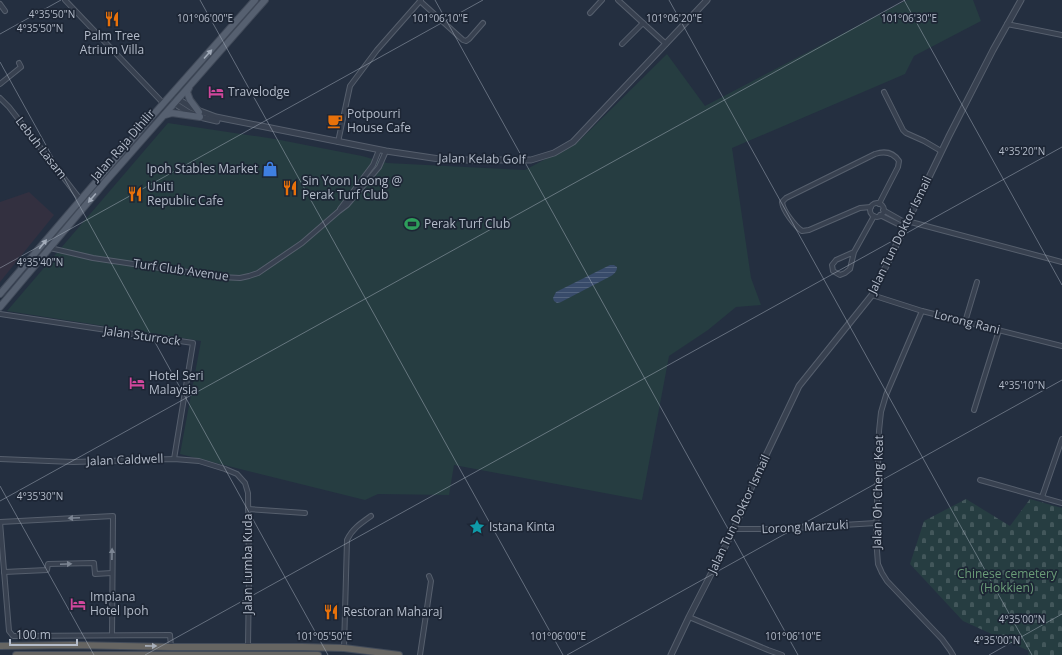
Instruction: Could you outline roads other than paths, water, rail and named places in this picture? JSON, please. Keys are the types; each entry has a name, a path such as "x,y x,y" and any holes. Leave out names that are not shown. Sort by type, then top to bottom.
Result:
{"highway":[{"path":"0,646 248,646 344,648 399,655"},
{"path":"25,646 28,653 33,655"},
{"path":"42,646 50,649 79,649 82,652 81,655"},
{"path":"16,655 318,655"}],"main road":[{"name":"Jalan Raja Dihilir","path":"0,294 143,126 255,0"},
{"name":"Jalan Raja Dihilir","path":"0,307 106,181 265,0"},
{"path":"143,126 153,121 172,100 176,100 176,93 189,78 190,73"},
{"path":"192,83 187,92 190,100 200,114"},
{"path":"164,115 172,113 200,114"},
{"path":"9,284 16,282 39,261"}],"street":[{"path":"65,0 163,103"},
{"path":"590,13 602,0"},
{"path":"618,0 666,44"},
{"name":"Jalan Kelab Golf","path":"200,114 379,150 446,160 531,160 554,153 573,142 707,0"},
{"name":"Jalan Tun Doktor Ismail","path":"671,655 688,617 734,529 757,474 799,386 872,295 941,152 1007,24 1021,0"},
{"path":"338,142 350,86 380,46 420,1 466,41 483,23"},
{"path":"0,4 5,11"},
{"path":"622,44 643,22"},
{"path":"1007,24 1062,35"},
{"path":"0,84 21,67 19,63"},
{"path":"884,92 903,130 941,152"},
{"name":"Lebuh Lasam","path":"0,98 9,107 80,199"},
{"path":"176,100 200,114"},
{"name":"Jalan Kelab Golf","path":"200,114 296,136 335,143 338,142"},
{"name":"Turf Club Avenue","path":"339,211 373,165 379,150"},
{"name":"Turf Club Avenue","path":"50,248 101,259 222,277 240,278 249,276 258,273 302,243 347,205 378,167 386,151"},
{"path":"883,152 894,155 899,161 898,167 880,204 876,203 871,207 860,208 809,230 802,231 797,228 783,207 782,202 786,198 875,154 883,152"},
{"path":"880,204 883,210 906,224"},
{"path":"871,207 871,213 874,216"},
{"path":"880,215 883,210"},
{"path":"874,216 880,215 906,224 1062,262"},
{"path":"854,252 836,260 832,265 833,271 840,275 850,269 854,252 874,216"},
{"path":"965,322 977,282"},
{"name":"Lorong Rani","path":"872,295 965,322 1062,346"},
{"name":"Jalan Oh Cheng Keat","path":"922,310 886,395 881,412 876,523 877,556 878,564 888,581 942,640 953,655"},
{"name":"Jalan Sturrock","path":"0,314 193,343 174,459"},
{"path":"974,410 999,330"},
{"path":"1042,497 1062,439"},
{"name":"Jalan Caldwell","path":"0,459 73,462 174,459 199,461 237,474 245,483"},
{"path":"980,480 1062,503"},
{"name":"Jalan Lumba Kuda","path":"245,483 248,493 248,646"},
{"path":"248,509 305,513"},
{"path":"112,635 113,516 0,522 9,631 13,636 170,635 171,647"},
{"path":"344,648 347,540 358,525 371,516"},
{"name":"Lorong Marzuki","path":"734,529 777,529 876,523"},
{"path":"4,572 47,570 48,564 94,563 95,574 112,573"},
{"path":"420,655 431,582 429,576"},
{"path":"688,617 782,655"},
{"path":"72,645 80,641 82,635"},
{"path":"25,636 25,646"}],"water":[{"path":"610,265 617,267 616,272 611,276 561,302 557,303 554,301 553,298 556,292"}],"place":[{"name":"Palm Tree Atrium Villa","path":"112,19"},
{"name":"Travelodge","path":"216,92"},
{"name":"Potpourri House Cafe","path":"335,121"},
{"name":"Ipoh Stables Market","path":"270,169"},
{"name":"Sin Yoon Loong @ Perak Turf Club","path":"290,188"},
{"name":"Uniti Republic Cafe","path":"135,194"},
{"name":"Perak Turf Club","path":"412,224"},
{"name":"Hotel Seri Malaysia","path":"137,383"},
{"name":"Istana Kinta","path":"477,527"},
{"name":"Impiana Hotel Ipoh","path":"78,604"},
{"name":"Restoran Maharaj","path":"331,612"}],"park label":[{"name":"Chinese cemetery (Hokkien)","path":"1007,581"}]}
